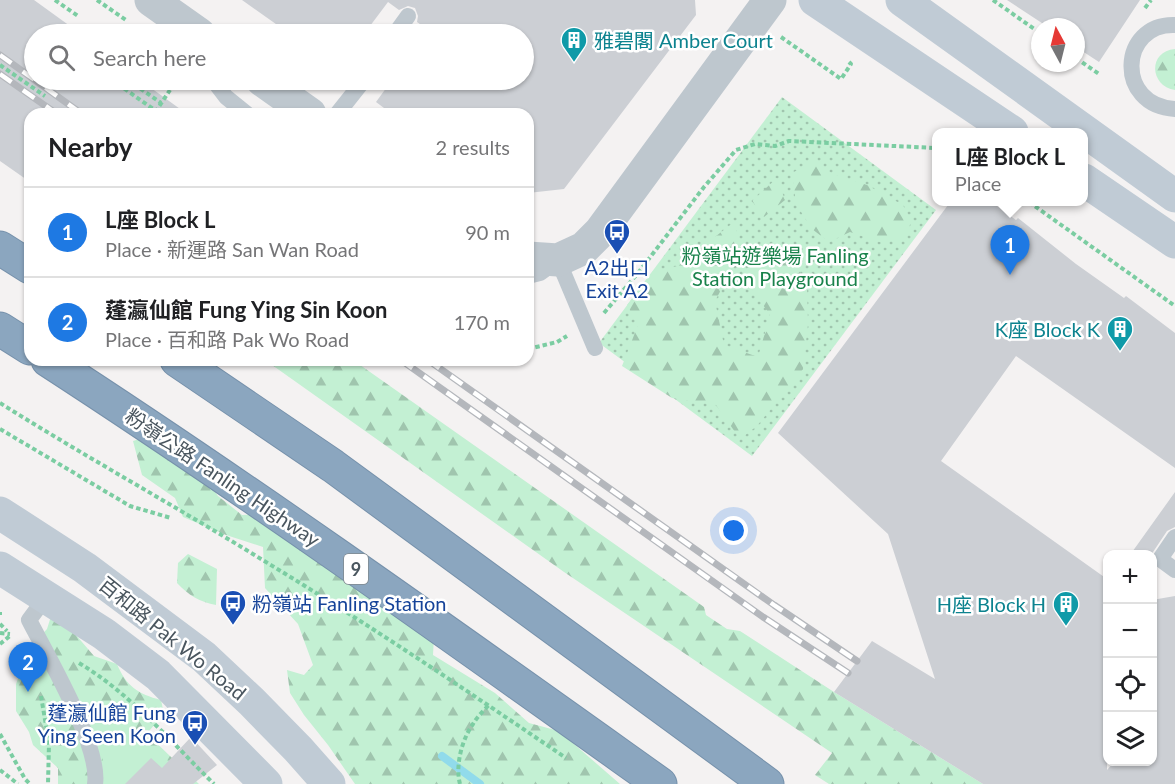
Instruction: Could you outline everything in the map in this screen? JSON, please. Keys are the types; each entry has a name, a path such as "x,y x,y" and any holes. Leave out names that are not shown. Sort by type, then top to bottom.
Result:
{"highway":[{"path":"0,248 24,263"},
{"path":"0,329 24,344"},
{"name":"粉嶺公路 Fanling Highway","path":"57,366 176,444 424,616 660,784"},
{"path":"186,366 333,466 768,784"}],"main road":[{"path":"815,0 1006,128"},
{"path":"902,0 1080,128"},
{"path":"1088,134 1175,196"},
{"path":"1088,183 1175,242"},
{"name":"百和路 Pak Wo Road","path":"0,513 86,568 204,657 252,702 329,784"},
{"name":"百和路 Pak Wo Road","path":"0,568 104,634 158,675 266,784"}],"street":[{"path":"543,259 584,248 600,232 770,0"},
{"path":"141,12 172,24"},
{"path":"276,90 302,108"}],"lane":[{"path":"403,24 408,16"},
{"path":"1175,25 1158,27 1147,34 1134,50 1131,70 1140,95 1151,104 1163,109 1175,109"},
{"path":"220,90 240,108"},
{"path":"342,108 356,90"},
{"path":"534,274 540,273 543,259"},
{"path":"543,259 586,326 595,348"},
{"path":"1175,537 1160,559 1175,570"},
{"path":"46,597 29,620 84,729 95,769 95,784"}],"path":[{"path":"55,0 78,16"},
{"path":"97,0 141,12"},
{"path":"993,0 1031,27"},
{"path":"781,37 841,79 851,64 844,58"},
{"path":"1085,64 1099,74"},
{"path":"0,65 24,82"},
{"path":"36,90 45,96"},
{"path":"126,90 152,108"},
{"path":"142,90 161,103"},
{"path":"158,108 170,90"},
{"path":"534,348 556,342 586,326 606,311 736,150 755,144 775,146 789,141 932,148"},
{"path":"1036,206 1175,306"},
{"path":"0,403 77,452 260,558 429,664 575,764"},
{"path":"0,429 130,506 171,518"},
{"path":"0,624 17,643"},
{"path":"0,633 11,634"},
{"path":"78,663 94,672 138,708 213,784"},
{"path":"40,690 49,743 48,784"},
{"path":"460,784 460,758 465,738 472,724 489,705"},
{"path":"0,734 30,784"},
{"path":"0,770 20,784 26,780"}],"green space":[{"path":"1175,49 1175,90 1160,82 1155,69 1160,56 1166,51"},
{"name":"粉嶺站遊樂場 Fanling Station Playground","path":"782,97 936,210 752,456 599,343"},
{"path":"812,162 833,174 867,185 903,205 911,221 906,239 880,242 850,232 829,242 812,229 796,204 792,173"},
{"path":"777,178 785,200 764,217 752,201"},
{"path":"734,222 740,242 730,273 715,301 724,345 758,357 770,315 743,276 757,251 794,259 807,287 808,324 803,369 757,426 740,439 716,405 672,398 622,366 638,325 627,305 653,271 678,266"},
{"path":"273,366 362,366 704,607 706,615 727,629 740,631 983,784 829,784 815,775 832,753 564,572"},
{"path":"152,435 204,476 218,496 242,515 259,514 434,637 433,655 495,693 529,723 559,731 620,784 355,784 290,693 287,670 304,675 313,665 298,624 265,588 263,547 183,517 175,498 142,475 133,441"},
{"path":"188,554 217,569 216,605 195,597 177,583 178,563"},
{"path":"52,613 64,621 94,656 117,664 124,678 139,692 161,700 164,714 149,731 142,729 199,784 58,784 58,768 33,745 29,732 16,711 16,684 29,648 47,629"},
{"path":"105,714 178,784 105,784 103,761 93,724"}],"building":[{"path":"0,0 34,0 67,24 24,24 24,90 154,90 179,108 24,108 24,178 0,161"},
{"path":"242,0 695,0 696,15 564,189 534,192 534,108 384,108 376,102 385,90 534,90 534,24 420,24 417,22 418,16 415,8 408,6 399,10 388,2 372,24 276,24"},
{"path":"1007,0 1140,0 1099,62 1085,53 1085,18 1034,18"},
{"path":"947,206 997,206 1016,220 1018,218 1076,264 1124,298 1126,296 1175,333 1175,468 1016,356 941,461 1103,576 1103,766 1107,766 1107,770 1110,766 1157,766 1157,599 1175,596 1175,784 983,784 834,692 872,641 935,679 888,534 778,433"},
{"path":"1175,492 1175,527 1167,531 1154,550 1134,550"},
{"path":"191,737 217,765 193,784 125,784 151,758 162,768"}],"waterway":[{"path":"442,756 480,784"}],"railway":[{"path":"0,55 24,72"},
{"path":"0,74 48,108"},
{"path":"49,90 74,108"},
{"path":"409,366 763,617 848,673"},
{"path":"436,366 774,605 857,661"}],"place":[{"name":"雅碧閣 Amber Court","path":"574,63"},
{"name":"A2出口 Exit A2","path":"617,255"},
{"name":"L座 Block L","path":"1010,275"},
{"name":"K座 Block K","path":"1120,352"},
{"name":"粉嶺站 Fanling Station","path":"233,626"},
{"name":"H座 Block H","path":"1066,627"},
{"name":"蓬瀛仙館 Fung Ying Sin Koon","path":"28,692"},
{"name":"蓬瀛仙館 Fung Ying Seen Koon","path":"195,746"}]}
